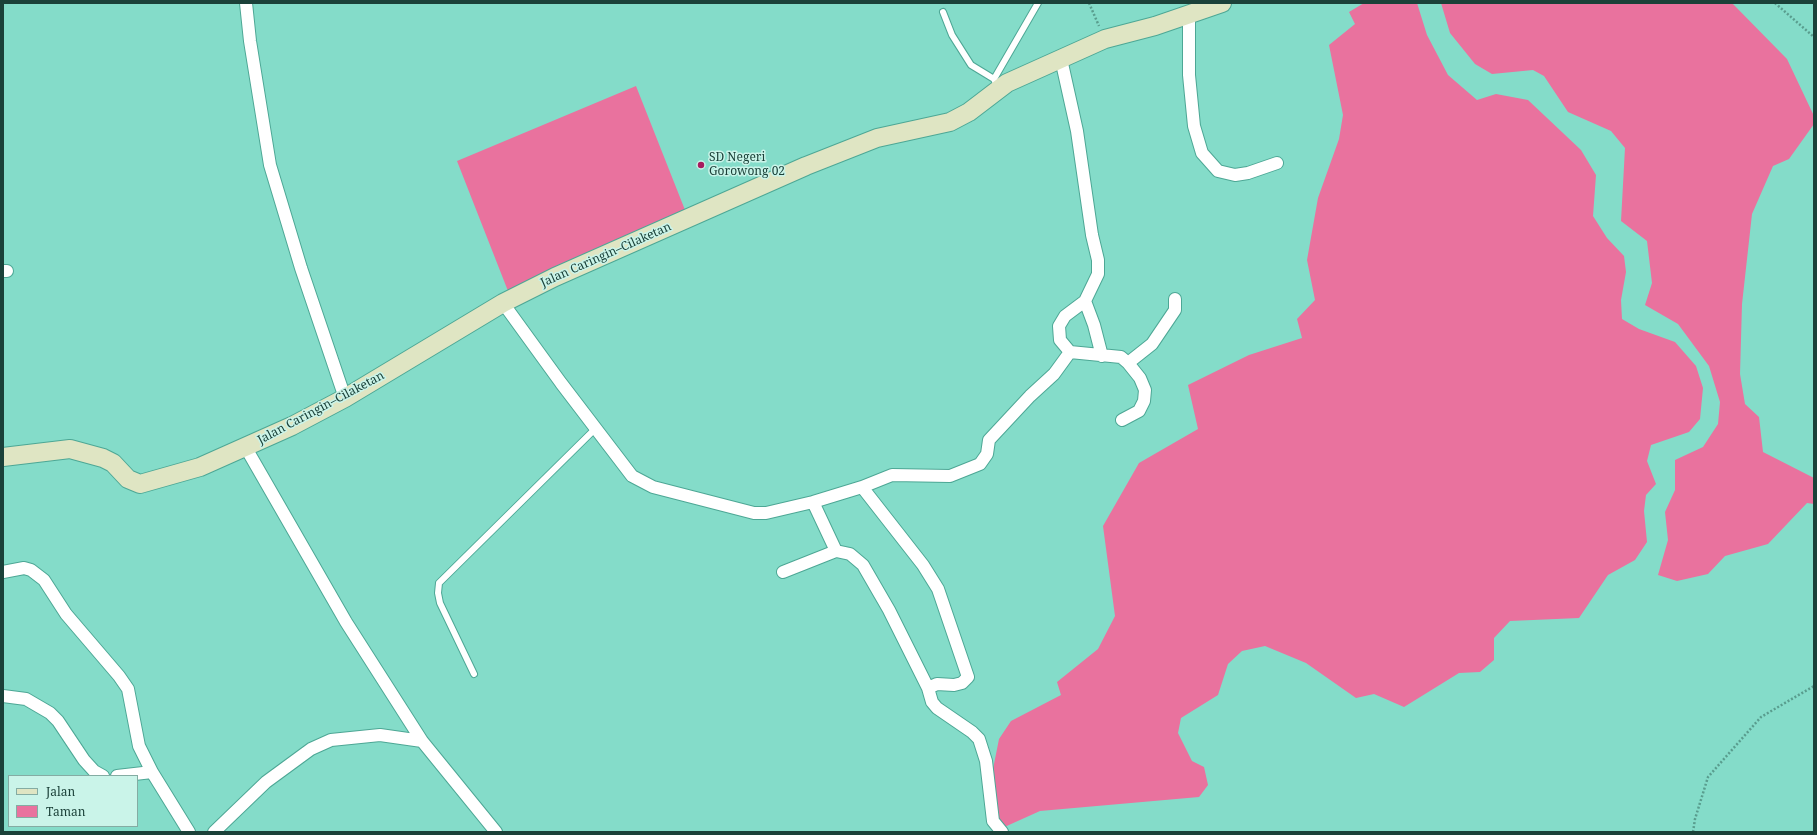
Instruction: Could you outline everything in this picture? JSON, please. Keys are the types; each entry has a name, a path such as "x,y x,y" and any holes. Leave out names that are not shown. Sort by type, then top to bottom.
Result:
{"street":[{"name":"Jalan Caringin–Cilaketan","path":"3,457 70,449 103,458 113,463 128,480 140,484 200,467 246,448 345,398 503,303 555,277 806,166 877,138 950,122 969,112 996,83 1061,59 1105,40 1189,15 1222,3"},
{"path":"248,4 250,41 270,165 301,268 345,398"},
{"path":"1189,15 1189,75 1194,126 1202,153 1218,171 1235,175 1248,173 1277,163"},
{"path":"1061,59 1077,131 1092,235 1098,260 1098,274 1085,301 1065,316 1059,326 1060,340 1070,352 1120,357 1128,363 1140,378 1145,390 1144,401 1139,411 1122,420"},
{"path":"1128,363 1152,344 1175,310 1175,299"},
{"path":"1085,301 1094,326 1102,356"},
{"path":"503,303 632,476 653,487 754,513 766,513 813,502 862,487 892,475 950,476 980,464 987,454 988,440 1030,396 1054,374 1070,352"},
{"path":"246,448 346,622 422,741 496,832"},
{"path":"862,487 923,565 938,589 967,671 968,677 962,683 954,685 937,684 928,688"},
{"path":"813,502 836,551"},
{"path":"783,572 836,551 850,554 863,565 889,610 928,688 932,702 937,708 972,732 979,739 986,761 993,821 1002,832"},
{"path":"4,568 24,568 31,570 44,580 66,614 120,676 128,689 139,746 152,772 189,832"},
{"path":"3,696 26,699 50,713 58,721 84,760 94,771 101,775"},
{"path":"214,832 266,782 311,749 331,740 380,735 422,741"},
{"path":"126,775 152,772"}],"lane":[{"path":"943,12 952,35 971,65 996,83 1038,3"},
{"path":"474,674 440,603 438,593 439,583 596,429"}],"path":[{"path":"1089,3 1105,40"},
{"path":"1775,3 1814,37"},
{"path":"1693,832 1695,819 1708,778 1761,717 1814,686"}],"green space":[{"path":"1364,3 1417,3 1427,35 1448,75 1477,100 1496,94 1528,100 1581,150 1596,175 1593,216 1607,238 1624,256 1626,272 1621,300 1622,319 1639,329 1675,342 1696,366 1703,388 1700,419 1689,432 1651,445 1647,461 1656,484 1646,495 1644,511 1647,542 1635,560 1608,575 1579,618 1510,621 1494,638 1494,660 1480,672 1459,673 1404,707 1374,694 1356,698 1306,663 1265,646 1242,651 1228,664 1218,695 1181,718 1178,733 1192,761 1204,767 1208,785 1199,797 1040,811 1000,829 991,815 992,774 999,739 1011,721 1061,695 1057,682 1098,649 1115,616 1103,526 1139,463 1198,429 1188,385 1249,355 1302,338 1297,319 1315,300 1307,260 1318,198 1339,139 1343,115 1329,45 1355,24 1349,12"},
{"path":"1441,3 1732,3 1787,59 1814,116 1814,124 1789,159 1773,166 1752,214 1742,304 1740,374 1745,404 1759,417 1763,452 1814,478 1814,504 1807,503 1768,544 1725,556 1708,574 1677,581 1658,575 1668,540 1665,512 1675,490 1675,460 1703,447 1718,424 1720,402 1709,366 1678,324 1645,305 1652,283 1647,241 1621,221 1625,148 1611,131 1568,112 1544,76 1533,70 1492,74 1475,64 1450,33"},
{"path":"636,86 685,210 508,291 457,161"}],"place":[{"name":"SD Negeri Gorowong 02","path":"701,165"}]}
